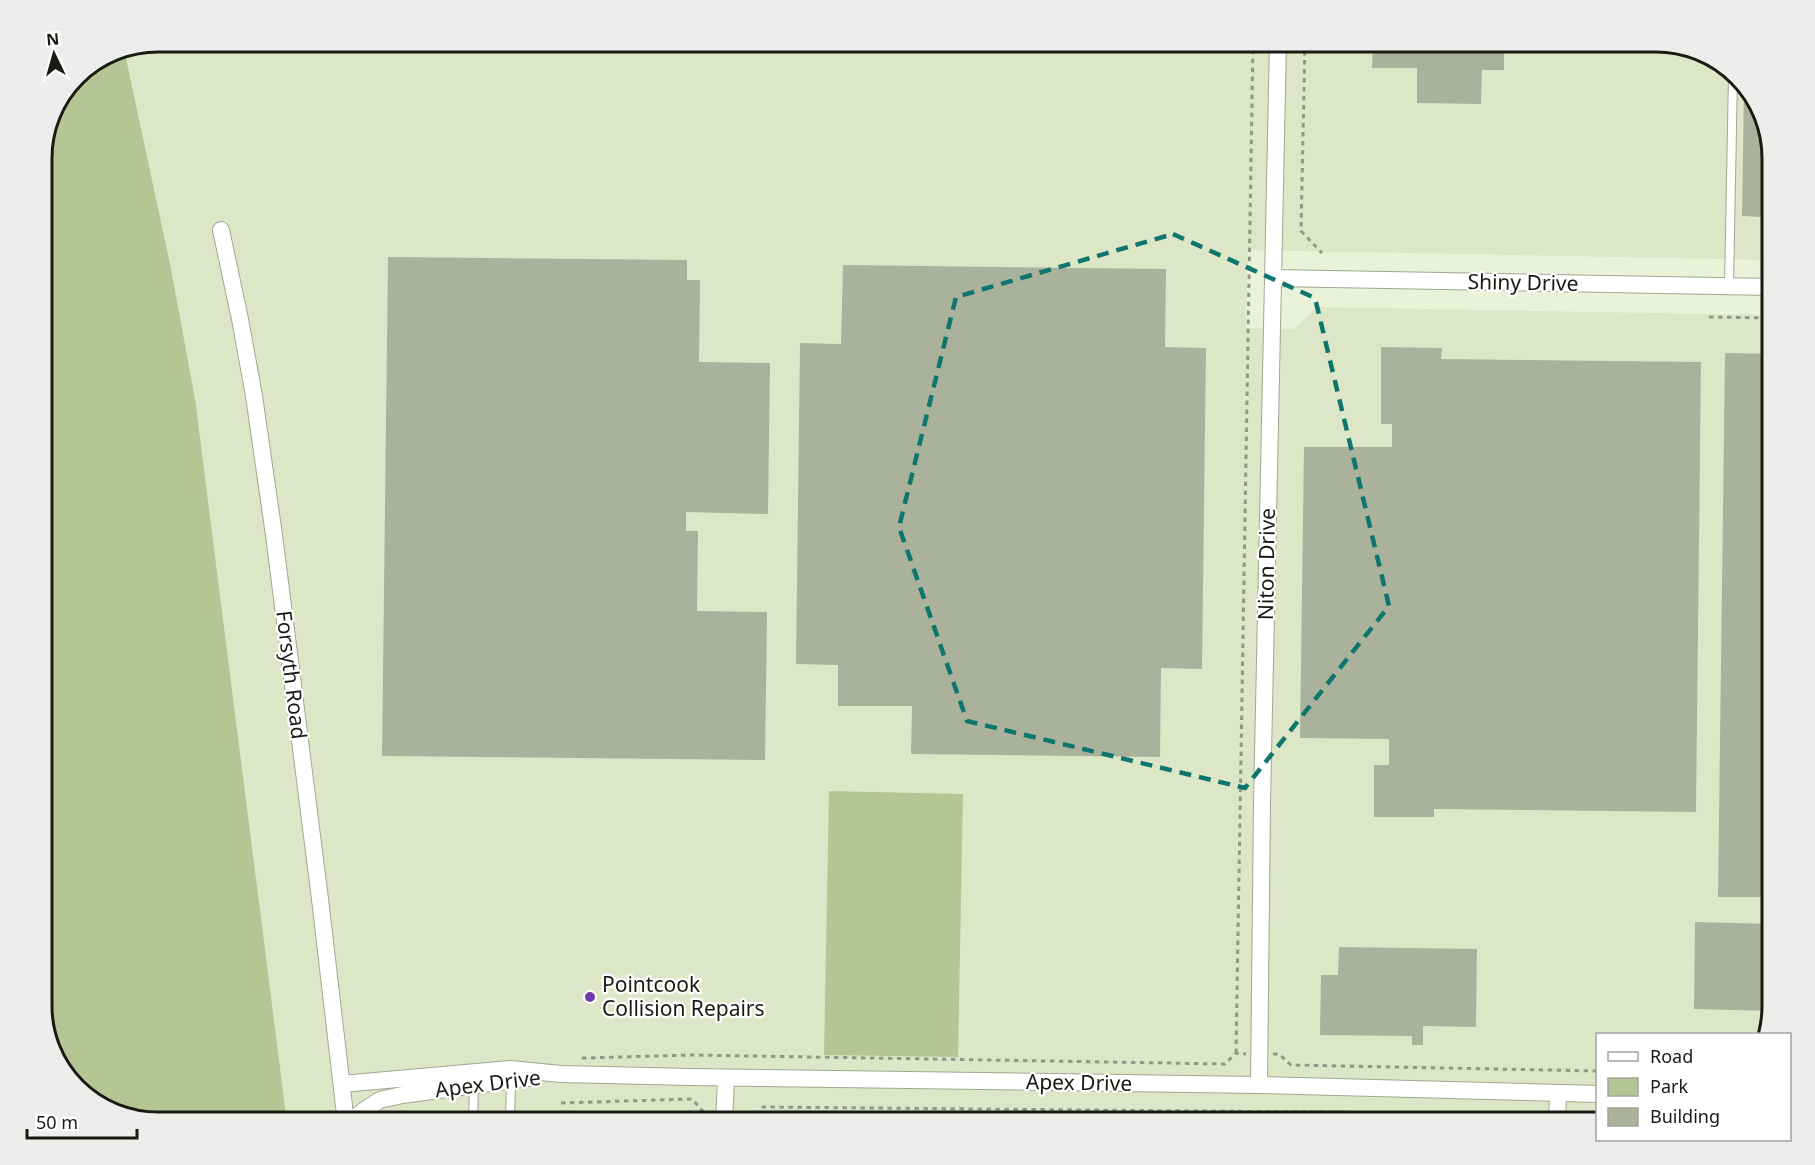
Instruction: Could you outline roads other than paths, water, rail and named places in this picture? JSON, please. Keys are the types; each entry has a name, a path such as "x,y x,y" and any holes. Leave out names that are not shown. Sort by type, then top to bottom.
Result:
{"street":[{"name":"Niton Drive","path":"1259,1085 1262,803 1278,52"},
{"name":"Forsyth Road","path":"221,230 254,396 274,535 345,1112"},
{"name":"Shiny Drive","path":"1273,278 1762,288"},
{"name":"Apex Drive","path":"342,1084 510,1069 561,1074 726,1078 1259,1085 1596,1094"},
{"name":"Apex Drive","path":"364,1112 380,1100 402,1095 561,1074"},
{"path":"724,1112 726,1078"},
{"path":"1557,1112 1558,1094"}],"lane":[{"path":"1729,287 1733,86"},
{"path":"511,1112 512,1081"},
{"path":"473,1112 474,1085"}],"place":[{"name":"Pointcook Collision Repairs","path":"590,997"}]}
